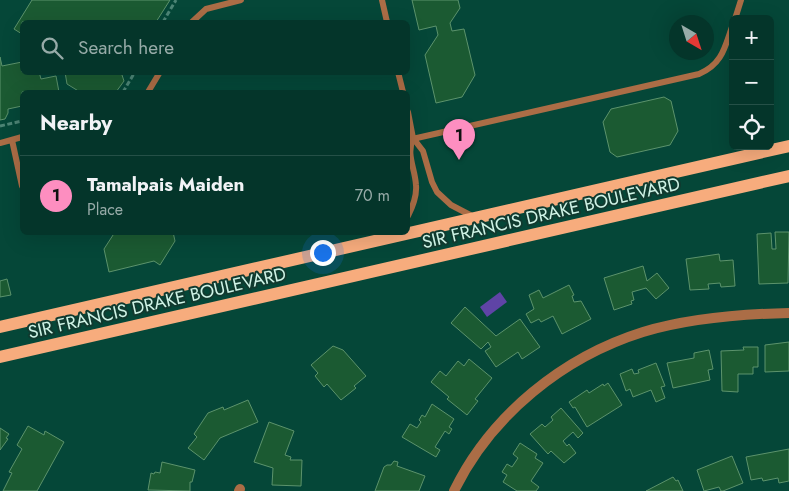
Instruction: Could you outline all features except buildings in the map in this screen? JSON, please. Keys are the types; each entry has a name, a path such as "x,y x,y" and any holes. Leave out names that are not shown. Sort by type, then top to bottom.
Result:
{"main road":[{"name":"SIR FRANCIS DRAKE BOULEVARD","path":"410,232 789,146"},
{"name":"SIR FRANCIS DRAKE BOULEVARD","path":"0,357 789,176"},
{"name":"SIR FRANCIS DRAKE BOULEVARD","path":"0,327 389,236"}],"street":[{"path":"454,491 477,450 518,404 554,376 597,350 643,332 681,323 742,315 789,313"}],"lane":[{"path":"194,20 208,8 241,0"},
{"path":"382,0 387,20"},
{"path":"736,15 741,0"},
{"path":"410,139 699,74 712,67 719,60 729,34"},
{"path":"149,90 158,75"},
{"path":"399,75 402,90"},
{"path":"0,143 20,138"},
{"path":"410,139 422,151 437,192 457,208 477,218"},
{"path":"12,140 20,177"},
{"path":"410,154 416,182 416,193 410,210"}],"path":[{"path":"164,20 176,0"},
{"path":"124,90 133,75"},
{"path":"0,126 20,121"}],"shaded area":[{"path":"500,292 507,302 487,317 480,307"}],"place":[{"name":"Tamalpais Maiden","path":"459,160"}]}
